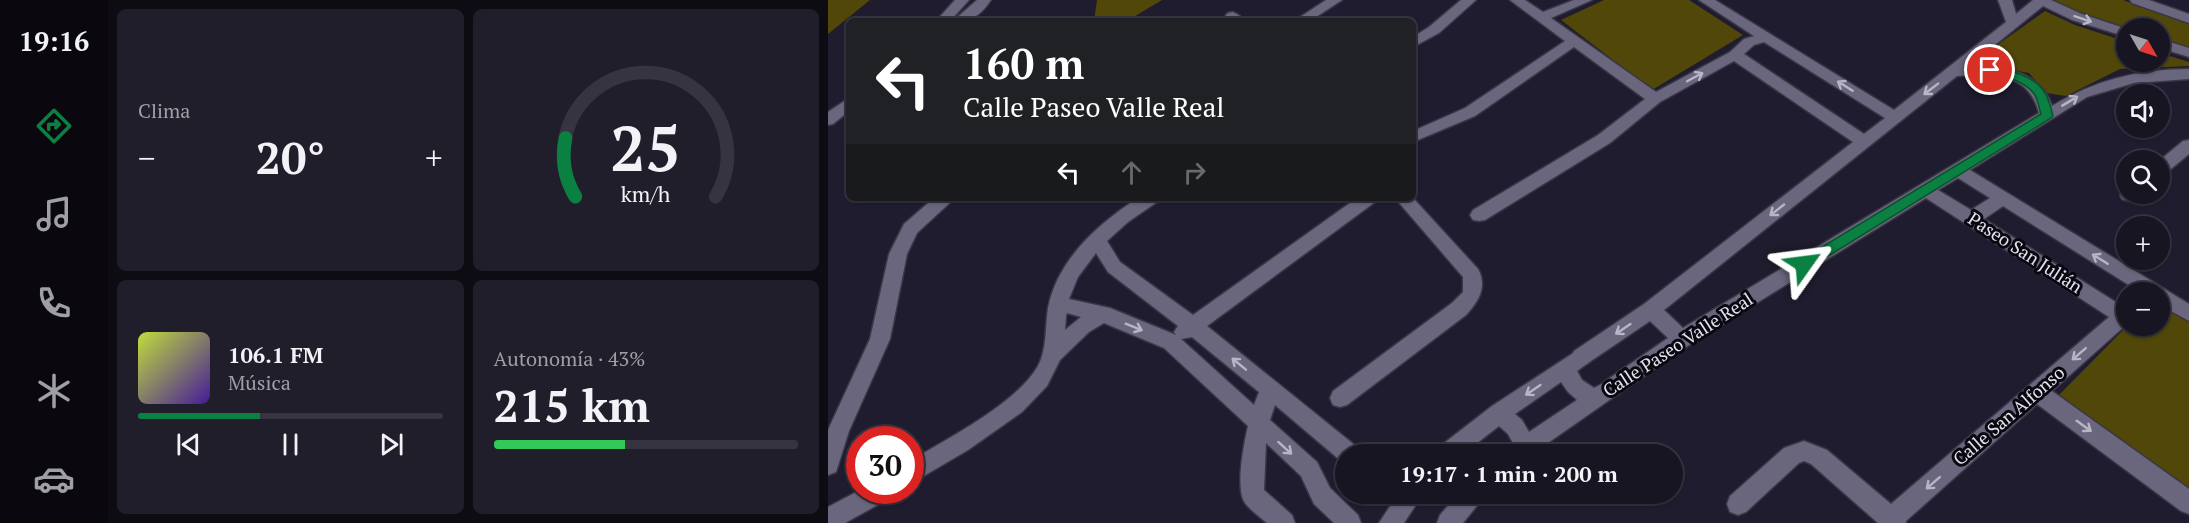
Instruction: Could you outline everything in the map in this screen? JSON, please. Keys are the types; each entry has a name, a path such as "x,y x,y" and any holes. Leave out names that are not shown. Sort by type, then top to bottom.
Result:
{"street":[{"path":"946,18 962,0"},
{"path":"964,18 979,7 984,0"},
{"path":"1306,18 1335,0"},
{"path":"1416,41 1434,30 1469,0"},
{"path":"1517,0 1655,99"},
{"path":"1543,17 1586,0"},
{"path":"1706,0 1894,117"},
{"path":"2005,0 2013,23"},
{"path":"1460,444 1499,413 1651,310 2041,0 2077,16 2116,29"},
{"path":"2137,0 2189,19"},
{"path":"1479,216 1604,139 1655,99 1735,56 1749,42 1766,37"},
{"path":"1416,136 1470,112 1574,41"},
{"path":"2170,46 2189,53"},
{"path":"1735,56 1863,142"},
{"path":"1953,72 1990,70 2028,82 2040,94 2047,116"},
{"name":"Calle Paseo Valle Real","path":"1529,444 1682,339 2082,94 2137,77 2189,74"},
{"path":"828,120 846,106"},
{"path":"2170,161 2189,146"},
{"path":"1958,170 2136,282"},
{"name":"Paseo San Julián","path":"1926,190 2116,308"},
{"path":"1971,219 2003,198"},
{"path":"828,465 838,431 880,339 898,254 910,230 932,207 942,201"},
{"path":"924,465 1012,407 1040,381 1053,354 1059,304 1069,276 1097,239 1135,207 1146,201"},
{"path":"1171,342 1365,201"},
{"path":"1340,398 1459,309 1472,296 1475,287 1472,274 1406,201"},
{"path":"1097,239 1114,267 1193,326 1337,444"},
{"path":"1069,276 1089,268 1114,267"},
{"path":"2170,302 2189,313"},
{"path":"1059,304 1103,314 1171,342 1309,469 1322,496 1350,523"},
{"path":"1651,310 1682,339"},
{"path":"1053,354 1082,326 1103,314"},
{"name":"Calle San Alfonso","path":"1738,504 1792,455 1804,451 1820,457 1893,521 2116,322"},
{"path":"1573,363 1575,386 1593,400"},
{"path":"1270,389 1257,423 1251,459 1253,495 1284,523"},
{"path":"2036,391 2189,503"},
{"path":"1499,413 1515,427 1519,444"},
{"path":"828,520 857,504"},
{"path":"1390,523 1401,504"},
{"path":"1448,523 1464,504"}],"shaded area":[{"path":"828,0 870,0 846,18 828,34"},
{"path":"1097,0 1162,0 1132,18 1094,18"},
{"path":"1604,0 1689,0 1743,35 1652,90 1561,20"},
{"path":"2046,0 2123,0 2189,24 2189,50 2170,44 2170,18 2116,18 2116,26 2074,13"},
{"path":"2045,11 2075,25 2116,38 2116,71 2066,96 2046,93 2029,73 1972,63"},
{"path":"2170,56 2189,62 2189,66 2170,67"},
{"path":"2170,308 2189,319 2189,496 2055,399 2117,336 2170,336"}],"route":[{"path":"1804,264 2047,116 2040,94 2028,82 2010,74 1990,70"}]}
